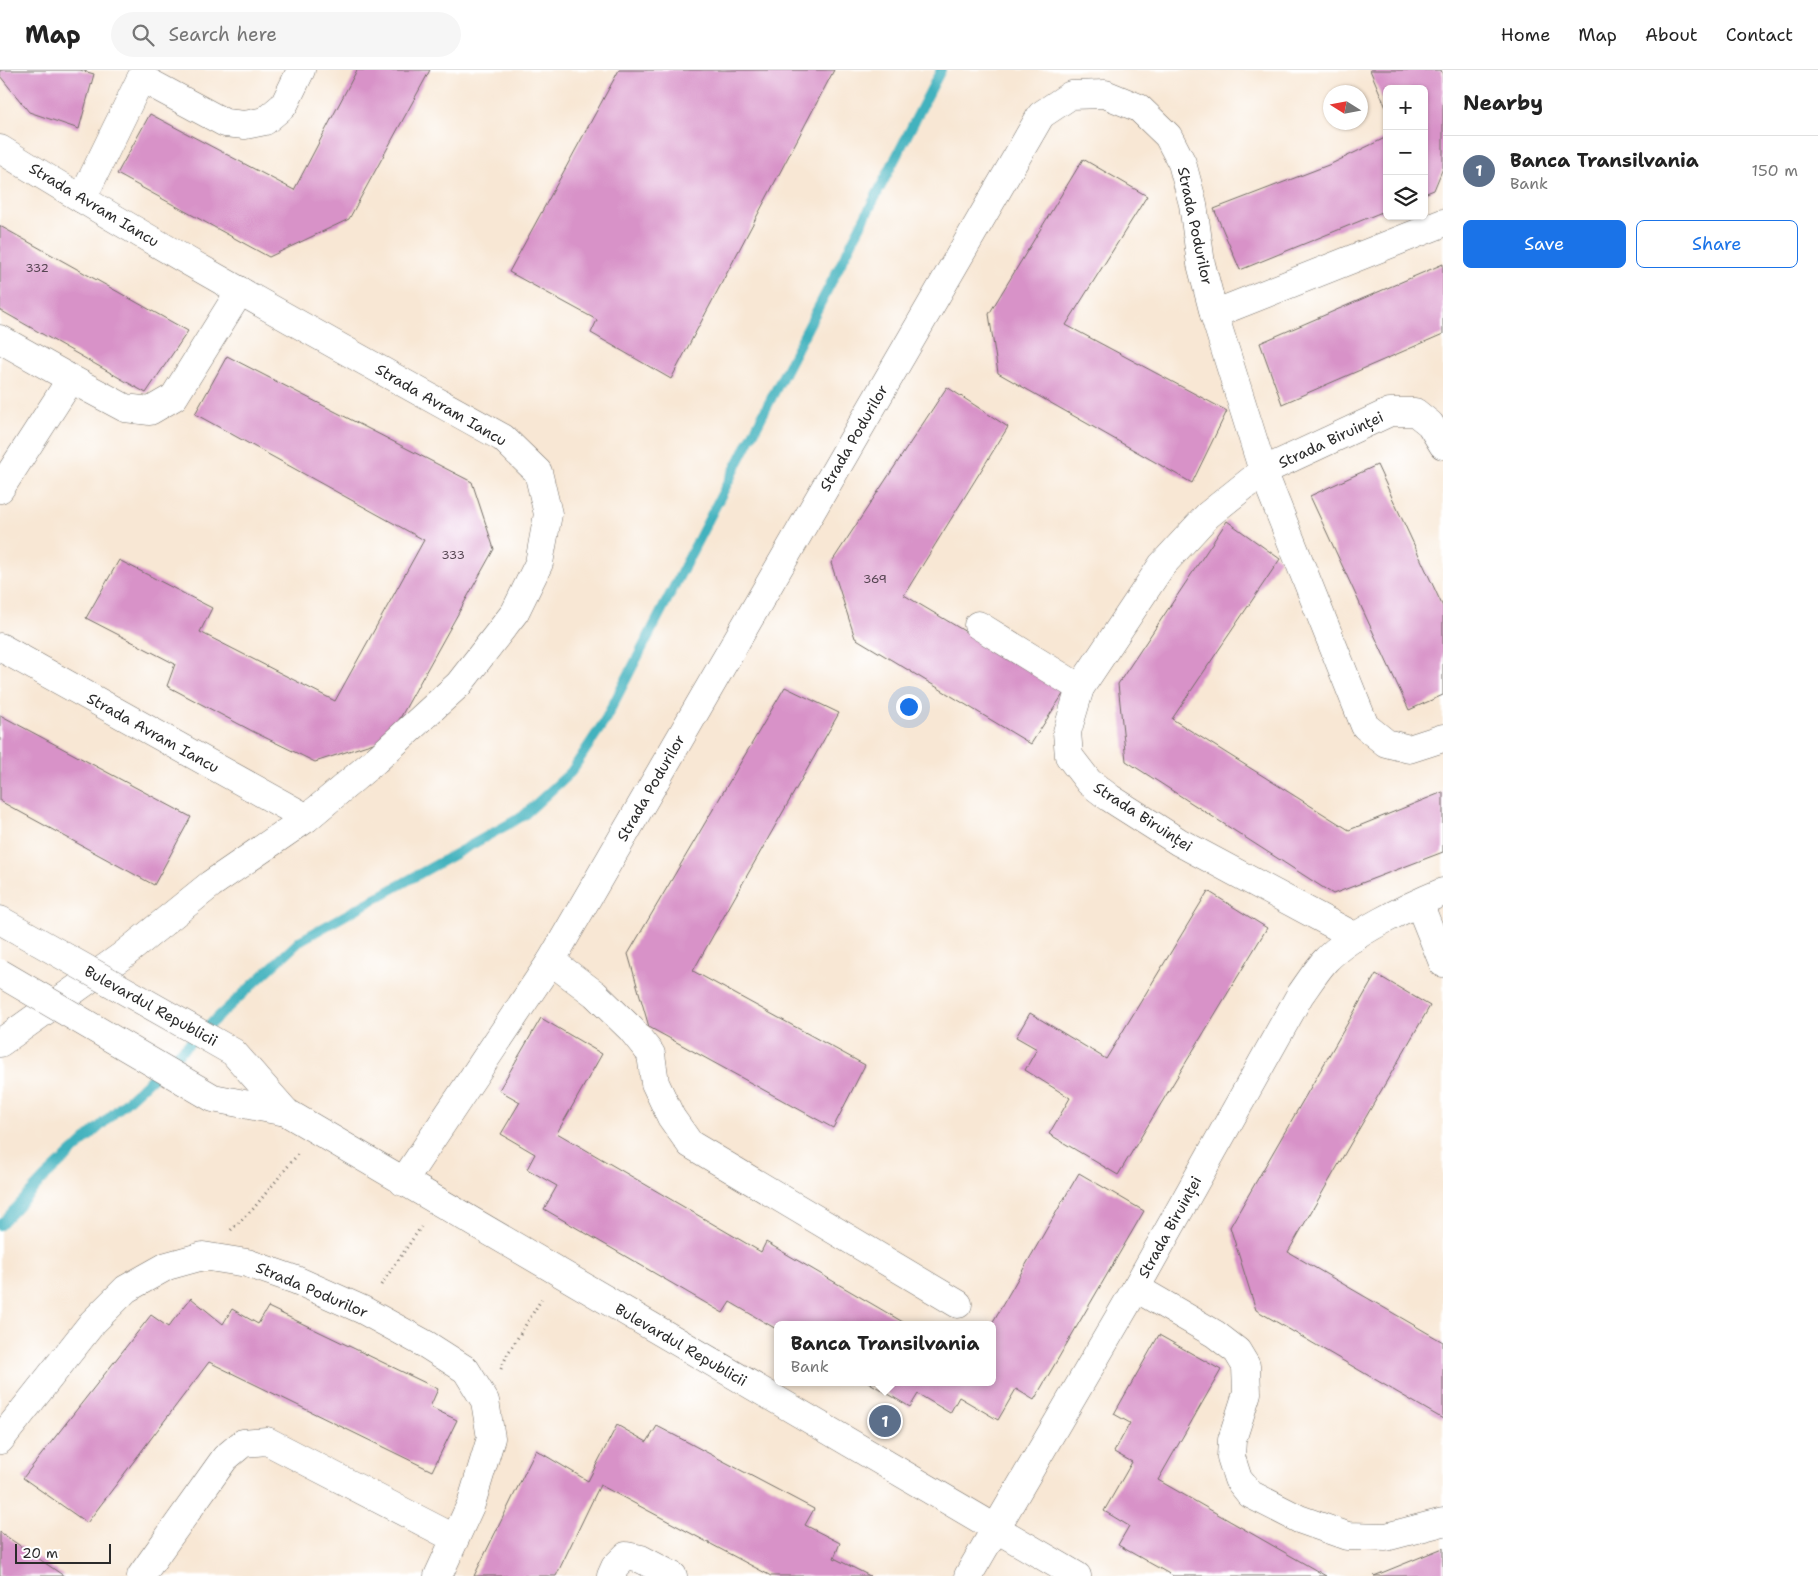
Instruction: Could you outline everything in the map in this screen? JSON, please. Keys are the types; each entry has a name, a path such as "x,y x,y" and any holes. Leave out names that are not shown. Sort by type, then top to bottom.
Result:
{"street":[{"path":"82,199 143,74 225,122 245,124 265,121 284,104 301,70"},
{"name":"Strada Podurilor","path":"404,1182 551,961 1041,115 1071,95 1105,94 1139,108 1168,136 1182,163 1193,204 1201,264 1214,314 1263,471"},
{"name":"Strada Avram Iancu","path":"0,149 240,291 503,438 538,472 548,514 538,563 515,612 458,684 376,760 307,818 211,884 122,956 6,1039"},
{"path":"1214,314 1443,223"},
{"path":"0,338 125,408 150,411 174,397 240,291"},
{"path":"0,489 71,379"},
{"name":"Strada Biruinței","path":"1356,937 1179,842 1110,798 1090,782 1069,756 1067,732 1080,688 1162,565 1208,516 1263,471 1390,412 1415,412 1430,424 1443,445"},
{"name":"Strada Biruinței","path":"1263,471 1365,726 1386,744 1409,750 1443,738"},
{"path":"978,625 1080,688"},
{"name":"Strada Avram Iancu","path":"0,647 307,818"},
{"path":"1431,897 1443,963"},
{"name":"Strada Biruinței","path":"968,1576 1136,1288 1300,995 1326,960 1356,937 1431,897"},
{"name":"Bulevardul Republicii","path":"11,927 233,1052 286,1112 558,1273 996,1527 1076,1576"},
{"path":"551,961 595,994 631,1029 651,1054 655,1083 671,1116 690,1144 958,1304"},
{"name":"Bulevardul Republicii","path":"0,973 214,1098 286,1112"},
{"name":"Strada Podurilor","path":"0,1440 93,1322 126,1289 167,1266 203,1256 247,1263 296,1280 363,1310 427,1345 466,1370 485,1401 491,1438 471,1504 438,1576"},
{"path":"1136,1288 1215,1334 1237,1351 1246,1366 1247,1392 1232,1440 1231,1457 1238,1479 1250,1494 1299,1519 1347,1536 1386,1537 1443,1522"},
{"path":"141,1576 225,1458 243,1443 268,1441 454,1538"},
{"path":"611,1576 615,1567 626,1556 641,1559 673,1576"}],"path":[{"path":"253,1209 317,1130"},
{"path":"363,1310 438,1202"},
{"path":"508,1355 558,1273"}],"building":[{"path":"0,70 80,70 94,74 79,129 29,112 0,76"},
{"path":"357,70 430,70 349,219 269,257 117,174 150,114 294,190"},
{"path":"619,70 834,70 671,379 591,333 597,320 509,272"},
{"path":"1370,70 1441,70 1443,75 1443,168 1434,190 1428,192 1428,85 1383,85 1383,101"},
{"path":"1383,139 1383,212 1240,270 1214,209 1331,164"},
{"path":"1083,159 1147,196 1066,325 1227,411 1192,483 998,373 989,314"},
{"path":"0,226 188,331 146,393 0,310"},
{"path":"1443,264 1443,334 1282,404 1260,343"},
{"path":"227,356 472,482 494,549 389,738 315,762 167,686 175,664 86,618 119,560 212,608 200,632 335,701 424,540 195,414"},
{"path":"947,387 1008,427 904,595 1065,691 1031,744 855,638 831,563"},
{"path":"1377,465 1443,607 1443,695 1409,710 1310,496"},
{"path":"1227,521 1280,559 1172,719 1349,830 1443,792 1443,852 1333,894 1126,761 1118,684"},
{"path":"785,687 839,713 693,971 865,1065 833,1128 649,1027 628,954"},
{"path":"0,715 191,817 154,885 0,801"},
{"path":"1208,891 1267,928 1118,1175 1049,1134 1070,1098 1025,1070 1037,1049 1016,1037 1030,1013 1106,1059"},
{"path":"1376,974 1430,1006 1288,1252 1443,1342 1443,1419 1256,1310 1230,1227"},
{"path":"541,1018 602,1054 557,1133 761,1252 766,1242 901,1321 774,1321 774,1328 730,1302 723,1313 544,1209 557,1186 527,1169 535,1154 501,1134 520,1102 499,1090"},
{"path":"1079,1173 1144,1211 1034,1400 1016,1389 998,1420 959,1397 950,1413 918,1394 910,1407 875,1386 996,1386 996,1321 993,1321"},
{"path":"191,1298 223,1324 232,1309 258,1324 268,1307 438,1389 430,1407 457,1420 432,1471 209,1362 87,1523 23,1478 151,1315 168,1327"},
{"path":"1159,1335 1221,1370 1158,1480 1326,1576 1173,1576 1118,1545 1129,1526 1104,1511 1132,1462 1114,1452 1130,1423 1114,1414"},
{"path":"617,1425 647,1442 657,1426 814,1509 805,1525 840,1543 834,1558 870,1576 771,1576 600,1485 556,1576 474,1576 536,1450 588,1481"},
{"path":"0,1532 64,1576 0,1576"},
{"path":"1443,1548 1443,1576 1374,1576"}],"waterway":[{"path":"0,1225 44,1178 301,940 523,816 571,772 604,722 941,70"}],"place":[{"name":"Banca Transilvania","path":"885,1421"}]}
